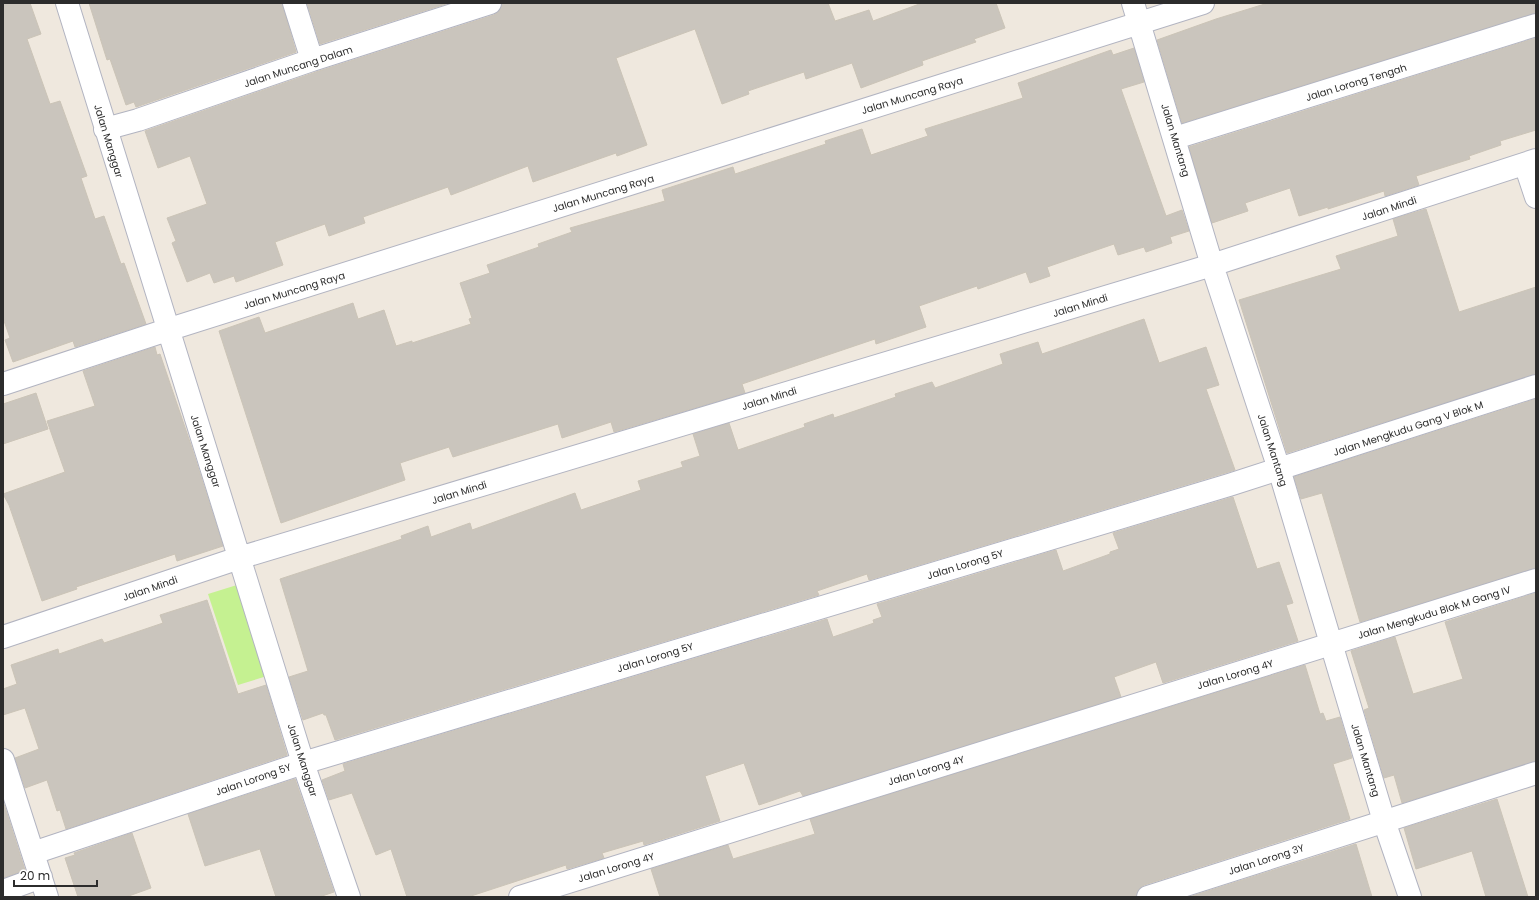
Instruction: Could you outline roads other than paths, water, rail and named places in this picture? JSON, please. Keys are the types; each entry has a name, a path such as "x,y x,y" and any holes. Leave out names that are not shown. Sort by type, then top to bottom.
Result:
{"street":[{"name":"Jalan Manggar","path":"67,3 167,330 240,558 303,763 349,897"},
{"path":"294,3 312,60"},
{"name":"Jalan Muncang Dalam","path":"105,129 138,120 312,60 490,3"},
{"name":"Jalan Mantang","path":"1133,3 1175,138 1212,265 1279,469 1384,820 1410,897"},
{"name":"Jalan Muncang Raya","path":"3,384 167,330 1203,3"},
{"name":"Jalan Lorong Tengah","path":"1175,138 1536,26"},
{"path":"1531,162 1536,197"},
{"name":"Jalan Mindi","path":"3,637 240,558 1212,265 1531,162"},
{"name":"Jalan Mengkudu Gang V Blok M","path":"1279,469 1536,386"},
{"name":"Jalan Lorong 5Y","path":"33,853 303,763 1279,469"},
{"name":"Jalan Mengkudu Blok M Gang IV","path":"1331,643 1536,580"},
{"name":"Jalan Lorong 4Y","path":"520,897 1331,643"},
{"path":"3,760 44,887 3,891"},
{"name":"Jalan Lorong 3Y","path":"1148,897 1384,820 1536,773"}]}
